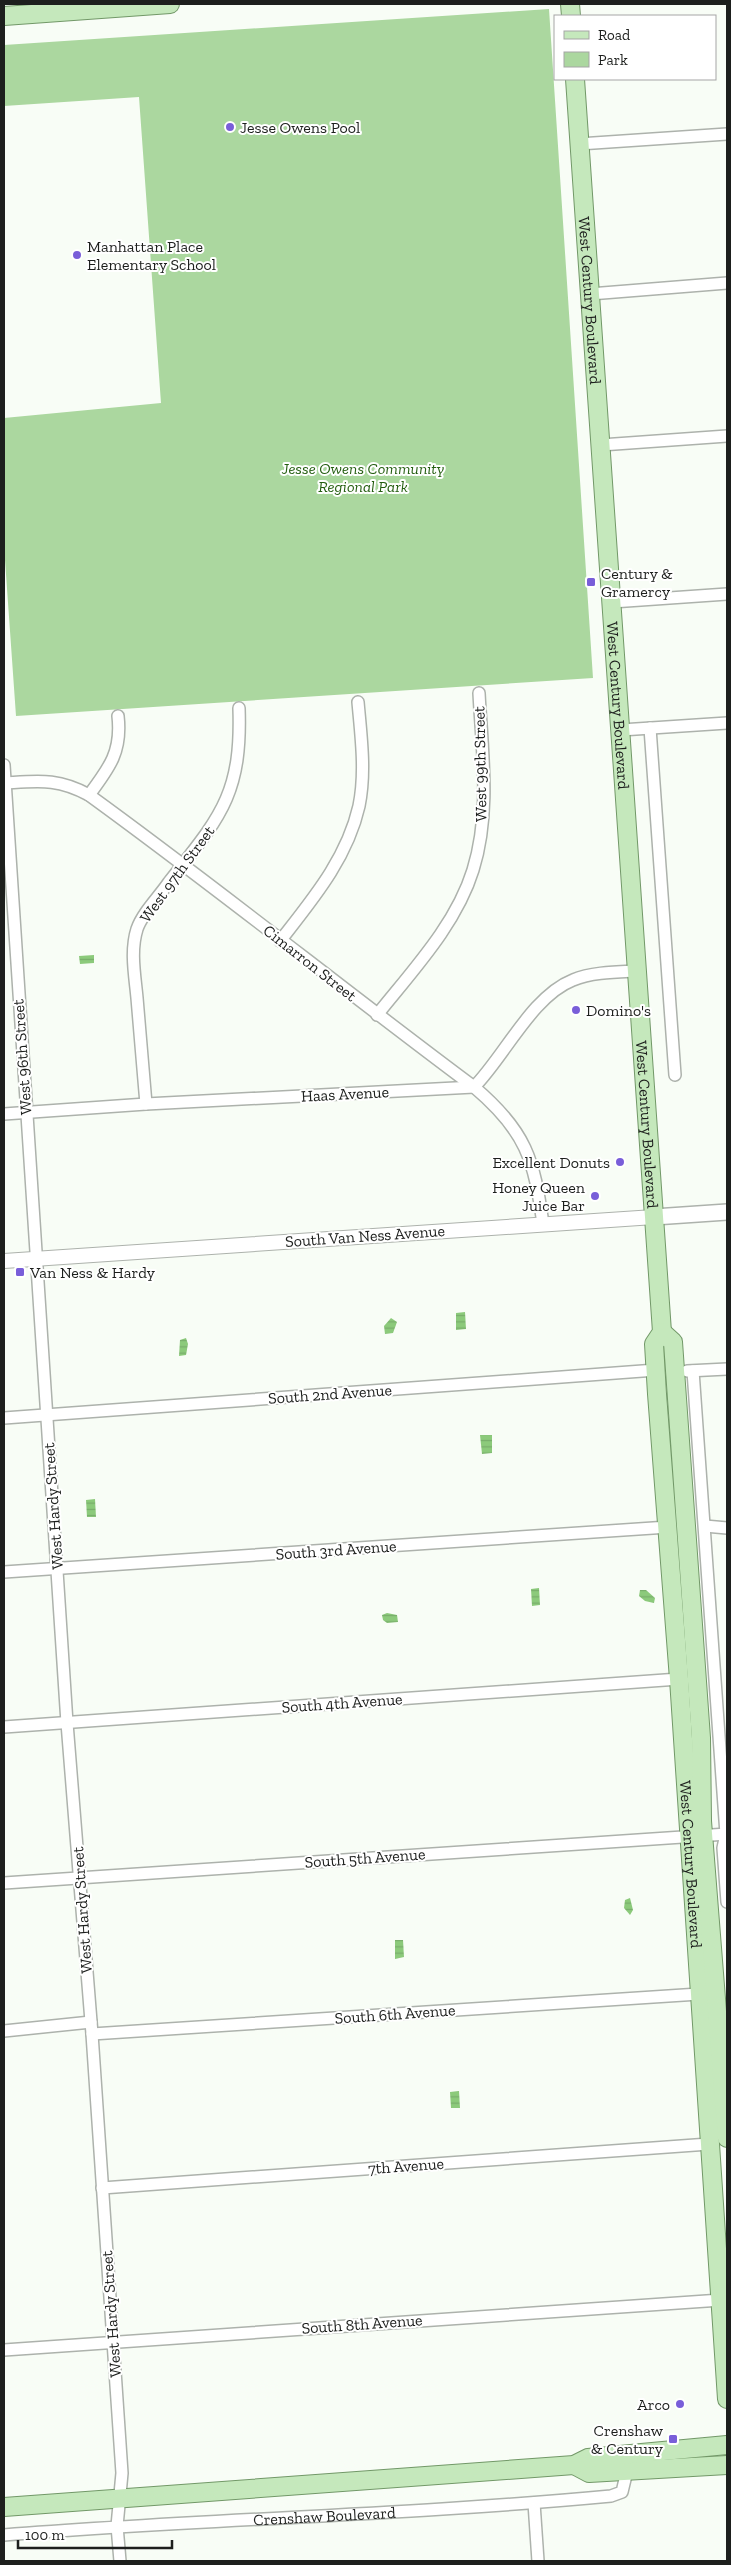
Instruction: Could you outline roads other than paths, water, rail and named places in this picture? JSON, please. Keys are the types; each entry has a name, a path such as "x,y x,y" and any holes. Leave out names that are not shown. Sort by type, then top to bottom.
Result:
{"main road":[{"path":"4,16 24,9 170,4"},
{"name":"West Century Boulevard","path":"575,80 662,1332 654,1344 679,1679 727,2138"},
{"name":"South Van Ness Avenue","path":"654,1217 727,1212"},
{"name":"West Century Boulevard","path":"662,1332 673,1342 701,1738 696,1836 698,1994 727,2399"},
{"name":"Crenshaw Boulevard","path":"4,2507 574,2466 588,2458 727,2445"},
{"name":"Crenshaw Boulevard","path":"574,2466 589,2473 727,2464"}],"street":[{"path":"579,144 727,134"},
{"path":"590,294 727,283"},
{"path":"601,445 727,436"},
{"path":"612,602 727,594"},
{"name":"West 99th Street","path":"377,1015 446,926 462,897 473,871 483,813 484,780 479,693"},
{"path":"280,941 322,887 340,858 356,815 362,780 358,702"},
{"name":"West 97th Street","path":"146,1104 134,946 137,929 147,912 210,830 224,807 233,785 239,758 239,708"},
{"path":"90,795 114,758 119,745 118,716"},
{"path":"621,730 727,723"},
{"name":"West Century Boulevard","path":"650,728 675,1075"},
{"name":"West 96th Street","path":"4,765 36,1258"},
{"name":"Cimarron Street","path":"5,783 56,781 73,786 90,795 184,864 280,941 474,1087 497,1106 516,1129 524,1144 534,1168 542,1224"},
{"path":"474,1087 538,1006 561,987 575,979 638,971"},
{"name":"Haas Avenue","path":"4,1114 146,1104 474,1087"},
{"name":"South Van Ness Avenue","path":"4,1261 654,1217"},
{"name":"West Hardy Street","path":"36,1258 67,1723 92,2034 122,2473 117,2526 120,2561"},
{"path":"675,1372 727,1369"},
{"name":"South 2nd Avenue","path":"4,1418 656,1370"},
{"name":"West Century Boulevard","path":"693,1371 727,1834 723,1848 727,1902"},
{"path":"705,1526 727,1528"},
{"name":"South 3rd Avenue","path":"4,1572 668,1527"},
{"name":"South 4th Avenue","path":"4,1727 679,1679"},
{"name":"South 5th Avenue","path":"4,1883 727,1834"},
{"name":"South 6th Avenue","path":"92,2034 698,1994"},
{"path":"4,2031 91,2022"},
{"name":"7th Avenue","path":"102,2188 709,2144"},
{"name":"South 8th Avenue","path":"4,2350 721,2300"},
{"name":"Crenshaw Boulevard","path":"4,2535 117,2526 534,2503 611,2496 622,2492 625,2486 627,2471"},
{"path":"534,2503 538,2561"}],"place":[{"name":"Jesse Owens Pool","path":"230,127"},
{"name":"Manhattan Place Elementary School","path":"77,255"},
{"name":"Century & Gramercy","path":"591,582"},
{"name":"Domino's","path":"576,1010"},
{"name":"Excellent Donuts","path":"620,1162"},
{"name":"Honey Queen Juice Bar","path":"595,1196"},
{"name":"Van Ness & Hardy","path":"20,1272"},
{"name":"Arco","path":"680,2404"},
{"name":"Crenshaw & Century","path":"673,2439"}],"park label":[{"name":"Jesse Owens Community Regional Park","path":"363,477"}]}
